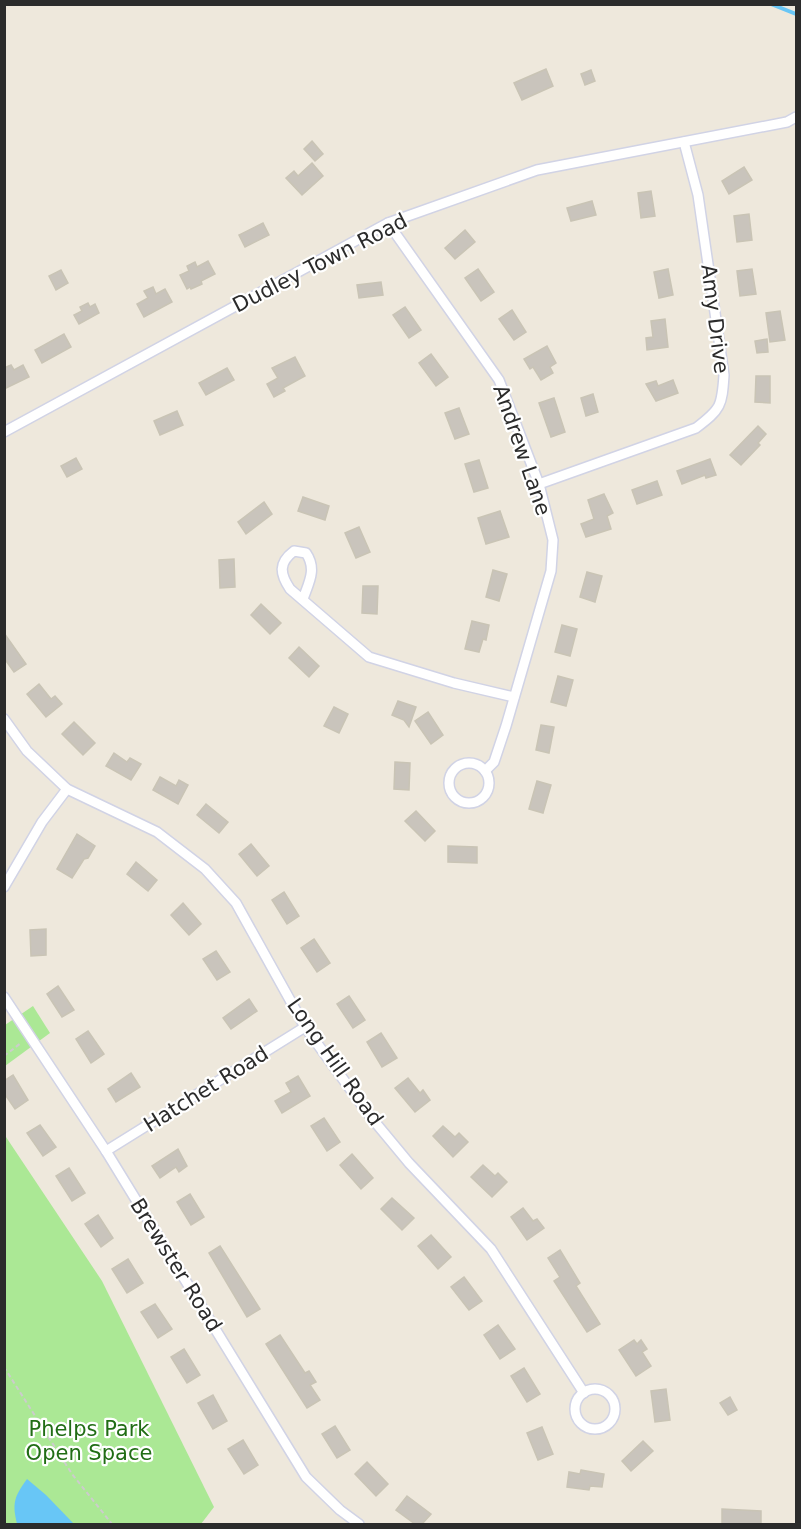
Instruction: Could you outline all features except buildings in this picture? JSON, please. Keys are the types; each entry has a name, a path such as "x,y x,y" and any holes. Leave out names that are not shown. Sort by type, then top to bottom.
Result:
{"street":[{"name":"Dudley Town Road","path":"4,432 388,223 537,170 787,122 796,117"},
{"name":"Amy Drive","path":"539,484 696,428 715,413 723,396 724,375 698,195 684,142"},
{"name":"Andrew Lane","path":"388,223 499,380 539,484 552,540 551,571 494,762 485,771"},
{"path":"303,599 313,572 311,561 306,553 294,551 287,556 281,572 290,589 369,657 454,683 514,697"},
{"name":"Long Hill Road","path":"4,720 27,751 67,789 157,832 205,869 236,903 305,1027 370,1116 409,1163 491,1249 584,1393"},
{"name":"Andrew Lane","path":"469,763 481,766 485,771 489,782 481,798 470,803 454,795 450,777 457,767 469,763"},
{"path":"4,887 42,822 67,789"},
{"name":"Brewster Road","path":"4,997 106,1150 306,1477 358,1524"},
{"name":"Hatchet Road","path":"106,1150 305,1027"},
{"path":"593,1389 600,1390 611,1397 614,1403 614,1416 606,1426 588,1428 578,1419 576,1407 584,1393 593,1389"}],"path":[{"path":"4,1056 23,1042"},
{"path":"4,1367 72,1474 112,1524"}],"green space":[{"path":"33,1006 50,1033 5,1066 5,1025"},
{"name":"Phelps Park Open Space","path":"4,1134 102,1281 214,1507 201,1524 5,1524"}],"water":[{"path":"27,1479 74,1524 17,1524 15,1500"}],"waterway":[{"path":"771,4 796,14"}]}
